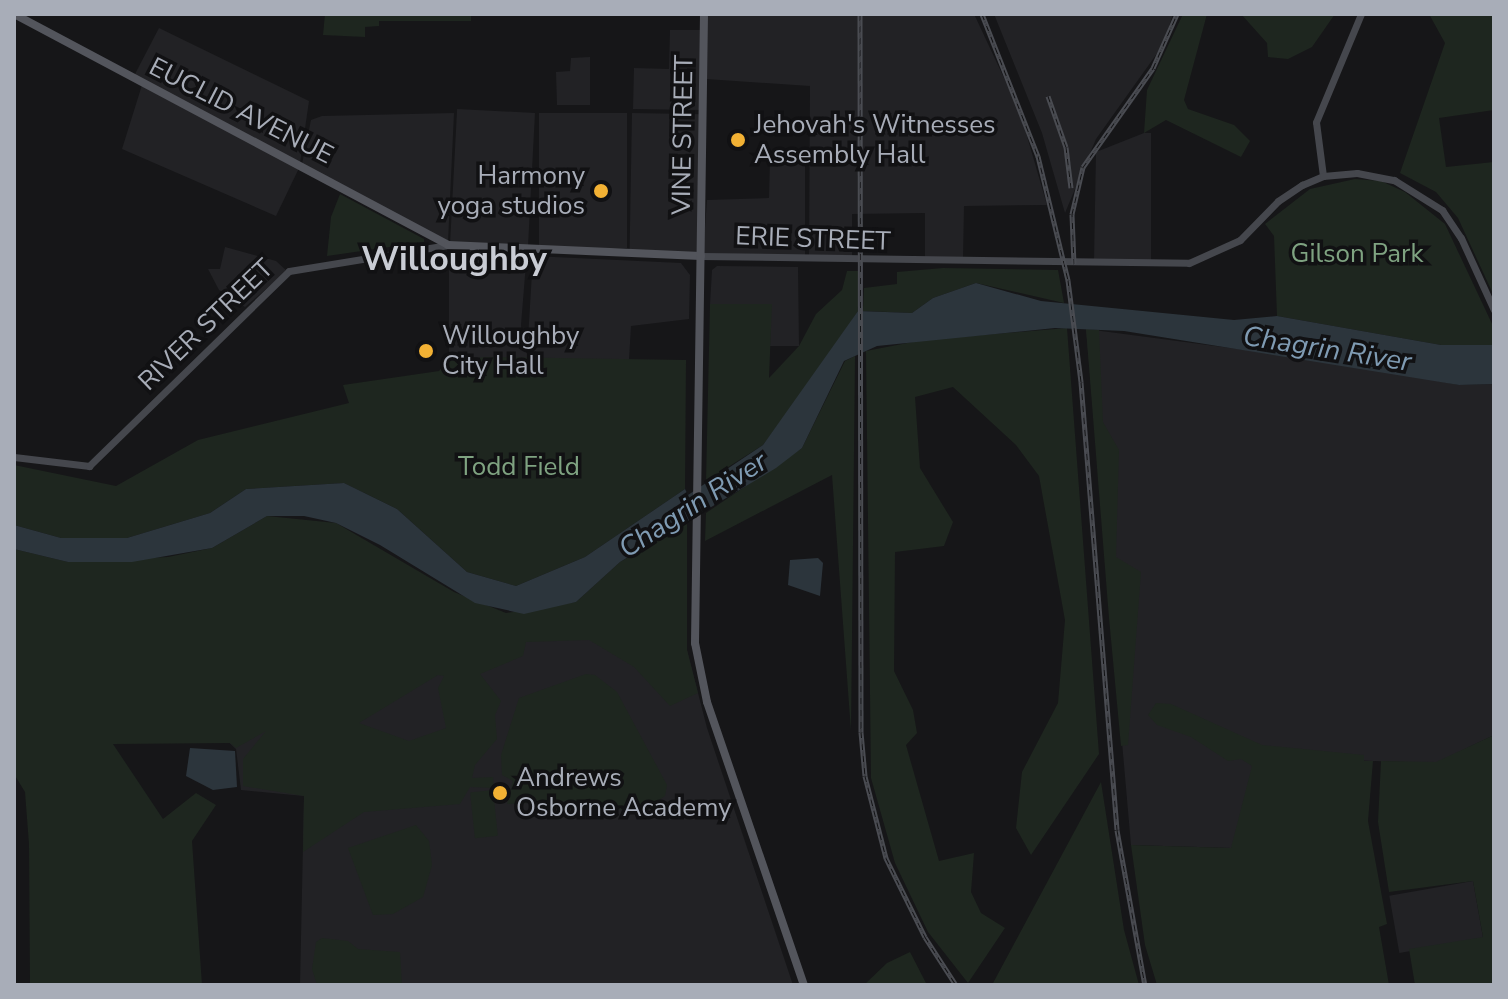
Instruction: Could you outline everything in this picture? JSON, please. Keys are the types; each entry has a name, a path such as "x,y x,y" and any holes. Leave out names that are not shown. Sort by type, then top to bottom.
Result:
{"main road":[{"name":"EUCLID AVENUE","path":"14,14 448,245"},
{"name":"VINE STREET","path":"704,14 695,643 702,685 804,985"},
{"name":"ERIE STREET","path":"448,245 701,256"}],"street":[{"path":"1361,14 1316,122 1323,176 1376,176 1434,202 1461,238 1494,310"},
{"name":"ERIE STREET","path":"701,256 1177,265 1227,249 1278,201 1323,176"},
{"path":"427,248 429,233"},
{"name":"RIVER STREET","path":"14,457 89,466 289,271 448,245"}],"shaded area":[{"path":"706,14 974,14 1020,112 1047,205 964,206 963,260 925,260 925,213 852,214 852,259 809,257 810,86 706,79"},
{"path":"994,14 1173,14 1163,45 1096,139 1065,213 1042,133"},
{"path":"159,28 309,101 300,163 134,76"},
{"path":"670,30 701,30 702,110 633,109 634,68 669,69"},
{"path":"590,57 590,105 557,105 556,72 570,71 571,58"},
{"path":"142,85 300,166 276,216 122,149"},
{"path":"457,109 535,113 528,248 450,244"},
{"path":"454,113 448,242 302,164 311,120 322,116"},
{"path":"539,113 627,113 627,248 539,248"},
{"path":"632,113 701,114 699,252 630,251"},
{"path":"1151,133 1151,263 1094,262 1096,152"},
{"path":"770,159 805,159 805,257 703,254 707,200 769,198"},
{"path":"225,247 276,261 287,271 245,307 219,290 208,269 220,269"},
{"path":"449,247 527,251 521,325 523,348 531,359 449,361"},
{"path":"533,256 681,263 690,275 689,319 631,326 629,360 538,360 528,339"},
{"path":"717,266 798,267 799,346 770,346 771,304 710,304 712,270"},
{"path":"1086,329 1344,363 1459,385 1494,384 1494,735 1436,763 1343,760 1231,848 1131,845"},
{"name":"Andrews Osborne Academy","path":"685,607 687,650 707,728 793,985 300,985 304,796 241,790 236,749 221,735 308,687"},
{"path":"1473,881 1483,938 1399,953 1389,896"}],"green space":[{"path":"325,14 471,14 471,21 379,21 379,26 365,27 365,37 323,35"},
{"path":"1183,14 1207,14 1184,100 1188,109 1234,125 1250,141 1241,157 1166,120 1144,133 1147,90"},
{"path":"1241,14 1335,14 1312,47 1288,59 1268,57 1267,43"},
{"path":"1429,14 1494,14 1494,110 1439,118 1446,167 1494,162 1494,296 1458,218 1436,192 1400,173 1445,43"},
{"name":"Gilson Park","path":"1355,179 1381,181 1405,192 1445,224 1494,328 1494,345 1441,345 1277,316 1274,236 1265,224 1310,189"},
{"path":"340,194 424,239 424,242 327,256 331,217"},
{"path":"943,268 1058,270 1064,303 976,283 933,298 912,313 863,311 864,288 897,284 897,272"},
{"path":"847,271 858,271 858,311 826,360 763,445 706,481 710,304 772,304 769,378 799,346 816,314 842,290"},
{"path":"1067,328 1099,754 1031,855 1016,828 1022,772 1058,703 1065,620 1039,476 1016,445 953,387 915,397 920,468 953,522 944,546 895,552 894,671 913,710 917,733 906,745 939,861 974,853 971,892 981,913 1005,928 968,983 928,932 895,863 871,778 866,351 923,340"},
{"path":"1086,329 1099,330 1103,422 1119,450 1116,557 1141,572 1128,745 1121,746 1109,618"},
{"path":"855,356 851,731 832,475 705,541 706,513 802,448 845,361"},
{"name":"Todd Field","path":"486,357 686,360 685,489 585,557 516,586 467,572 397,509 344,483 246,489 210,513 127,538 61,538 14,525 14,465 116,486 198,440 349,403 343,385 439,371 448,361"},
{"path":"267,516 336,523 454,592 506,613 576,602 620,562 687,524 687,650 698,693 670,706 634,667 589,640 526,642 523,656 480,674 501,701 495,715 497,739 475,765 472,778 493,777 494,788 470,787 460,804 364,812 303,852 304,796 243,786 243,759 266,731 236,748 230,743 113,744 163,819 196,793 216,805 192,841 202,985 30,985 29,844 25,792 14,774 14,549 68,562 168,557 212,548","holes":["438,675 444,676 438,688 446,728 409,741 359,723"]},
{"path":"586,674 595,675 617,692 667,785 665,796 645,809 623,810 569,801 507,804 513,781 502,775 501,755 519,698"},
{"path":"1156,703 1171,704 1262,745 1364,755 1364,761 1373,761 1368,821 1387,924 1379,927 1389,985 1157,985 1145,945 1131,845 1231,848 1252,766 1241,759 1228,761 1191,737 1157,725 1148,715"},
{"path":"1494,735 1494,985 1415,985 1409,949 1483,937 1473,881 1389,892 1378,822 1381,761 1436,762"},
{"path":"1101,782 1124,930 1139,985 992,985"},
{"path":"493,790 498,836 475,838 470,792"},
{"path":"416,825 429,841 432,865 423,897 393,914 373,915 348,848"},
{"path":"322,938 348,941 358,949 400,952 402,985 317,985 312,969 316,942"},
{"path":"910,952 927,985 864,985 887,963"}],"water":[{"name":"Chagrin River","path":"976,283 1041,301 1234,320 1277,316 1441,345 1494,345 1494,384 1459,385 1124,331 1055,328 877,346 844,361 802,448 776,468 620,562 576,602 524,614 475,603 380,545 336,523 304,516 267,516 212,548 132,562 68,562 14,549 14,525 61,538 127,538 210,513 246,489 344,483 397,509 467,572 516,586 585,557 685,489 688,495 763,445 858,311 912,313 933,298"},
{"path":"818,558 823,563 820,596 788,585 790,560"},
{"path":"190,748 235,751 237,787 213,790 186,776"}],"railway":[{"path":"860,14 861,732 865,776 886,858 925,937 956,985"},
{"path":"982,14 1038,156 1068,280 1081,382 1117,830 1145,985"},
{"path":"1074,264 1072,214 1083,167 1153,68 1177,14"},
{"path":"1048,96 1066,147 1071,188"}],"place":[{"name":"Jehovah's Witnesses Assembly Hall","path":"738,140"},
{"name":"Harmony yoga studios","path":"601,191"},
{"name":"Willoughby City Hall","path":"426,351"},
{"name":"Andrews Osborne Academy","path":"500,793"}],"district":[{"name":"Willoughby","path":"454,260"}]}
